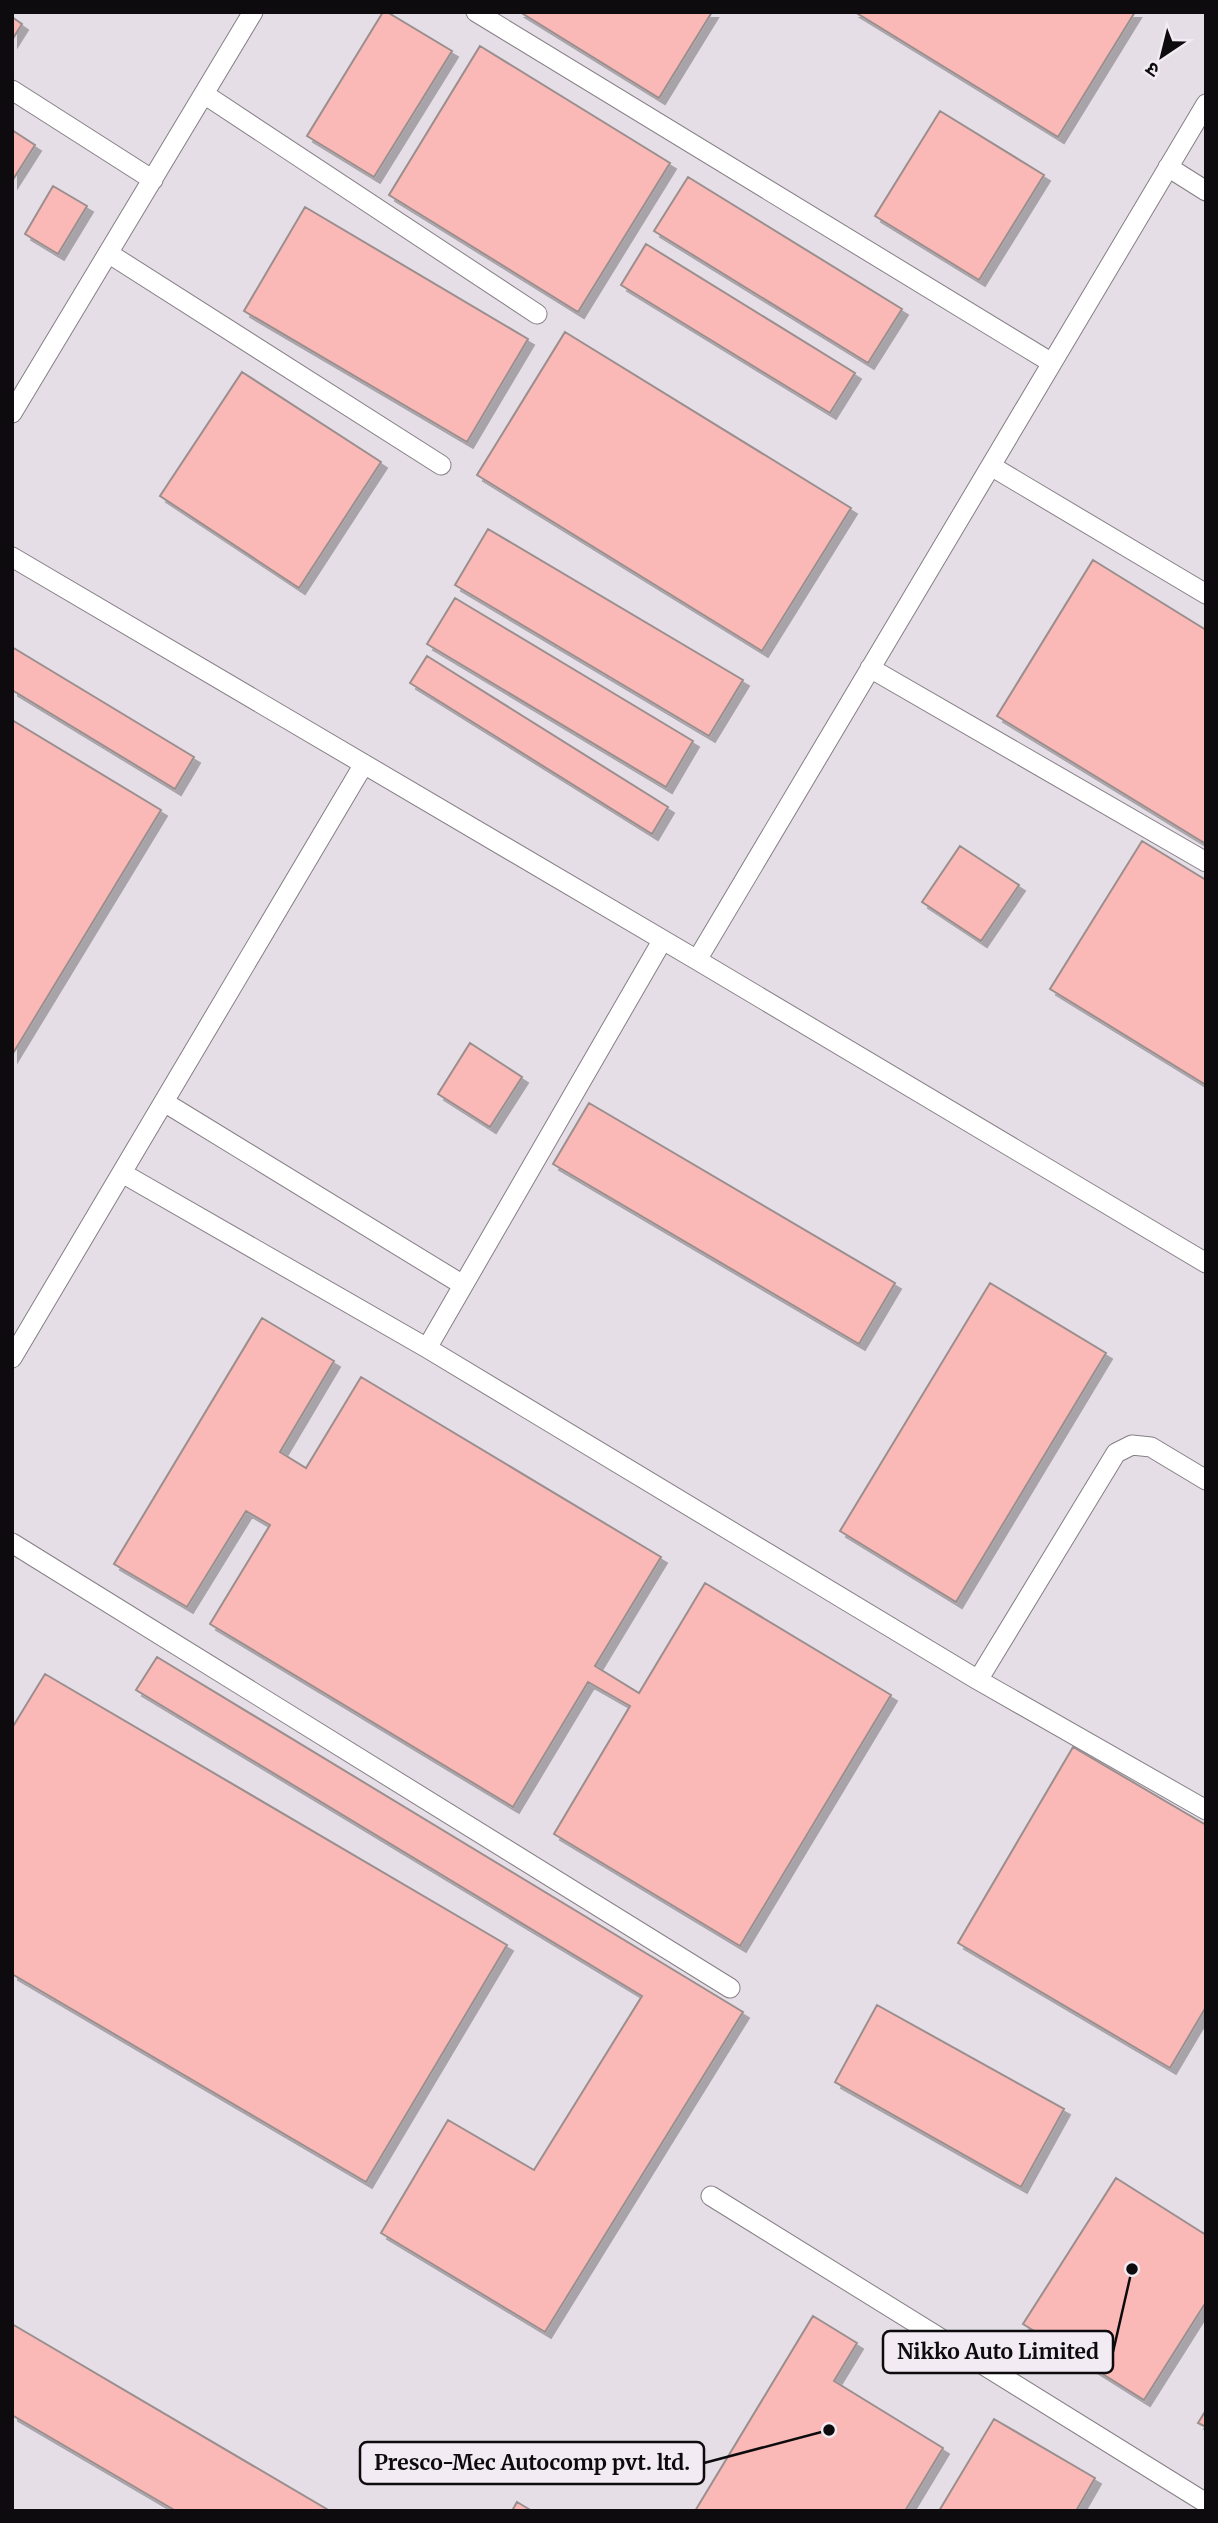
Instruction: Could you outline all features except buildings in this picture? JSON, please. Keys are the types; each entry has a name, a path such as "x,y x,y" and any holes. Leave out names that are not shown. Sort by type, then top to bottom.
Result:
{"lane":[{"path":"12,413 253,12"},
{"path":"476,12 1052,363"},
{"path":"12,90 153,180"},
{"path":"204,94 537,314"},
{"path":"697,960 1206,104"},
{"path":"1168,167 1206,191"},
{"path":"108,253 441,465"},
{"path":"991,466 1206,594"},
{"path":"12,557 662,941 1204,1256"},
{"path":"870,668 1206,862"},
{"path":"12,1358 364,764"},
{"path":"427,1348 662,941"},
{"path":"164,1102 463,1286"},
{"path":"122,1173 427,1348 978,1680 1206,1810"},
{"path":"978,1680 1116,1453 1132,1445 1151,1447 1206,1480"},
{"path":"12,1543 730,1988"},
{"path":"710,2196 1206,2502"}],"place":[{"name":"Nikko Auto Limited","path":"1132,2269"},
{"name":"Presco-Mec Autocomp pvt. ltd.","path":"829,2430"}]}
